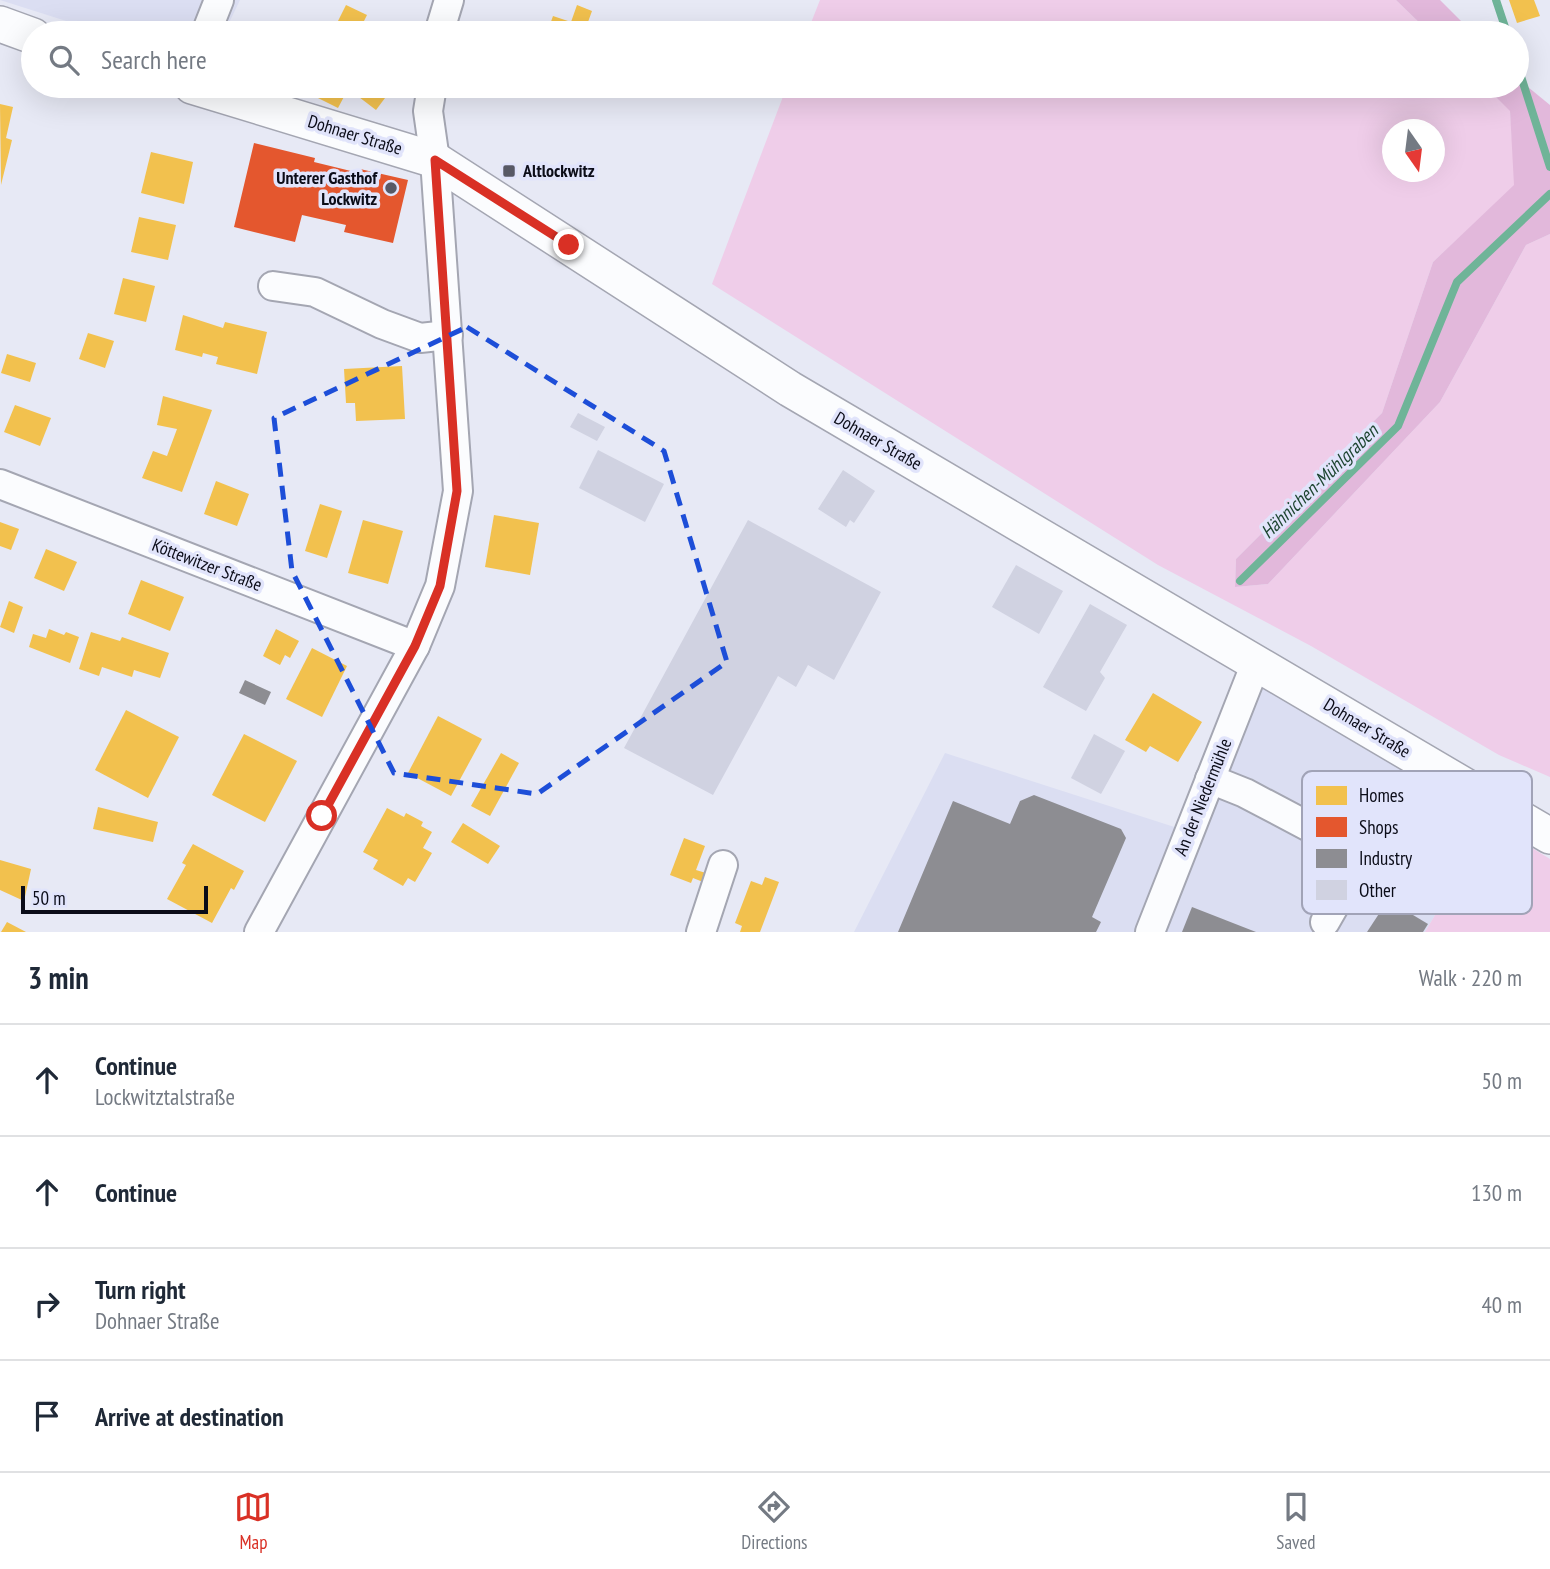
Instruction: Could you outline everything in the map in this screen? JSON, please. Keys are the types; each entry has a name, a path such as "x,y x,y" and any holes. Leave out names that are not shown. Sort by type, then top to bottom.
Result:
{"main road":[{"path":"0,24 21,32"},
{"name":"Dohnaer Straße","path":"231,98 435,160 790,389 1440,771"},
{"name":"Dohnaer Straße","path":"1532,825 1550,836"}],"street":[{"path":"211,21 219,0"},
{"path":"443,21 449,0"},
{"path":"259,932 415,646 440,586 457,491 435,160 428,111 430,98"},
{"path":"273,286 314,292 382,324 420,338 448,335"},
{"name":"Köttewitzer Straße","path":"0,484 415,646"},
{"name":"An der Niedermühle","path":"1150,932 1256,663"},
{"path":"1210,779 1245,793 1302,823"},
{"path":"701,932 723,865"},
{"path":"1325,922 1330,914"}],"highlighted area":[{"path":"467,327 664,451 727,662 537,794 394,773 292,571 274,418"}],"shaded area":[{"path":"0,0 240,0 230,21 66,21"},
{"path":"820,0 1396,0 1418,21 812,21"},
{"path":"1396,0 1440,0 1461,21 1418,21"},
{"path":"1529,88 1550,105 1550,234 1526,245 1440,402 1268,584 1235,587 1236,559 1382,413 1433,262 1514,185 1510,111 1497,98 1529,98"},
{"path":"782,98 1498,98 1510,110 1515,185 1433,262 1382,413 1236,559 1235,587 1268,584 1440,402 1526,245 1550,234 1550,777 1499,755 1311,646 1158,565 712,284"},
{"path":"1259,686 1403,771 1302,771 1302,914 1436,914 1425,932 854,932 945,753 1193,833"},
{"path":"1532,848 1550,859 1550,932 1425,932 1436,914 1532,914"}],"building: Homes":[{"path":"1509,0 1534,0 1540,16 1516,21"},
{"path":"346,5 367,15 364,21 338,21"},
{"path":"577,5 592,11 588,21 571,21"},
{"path":"553,16 568,21 551,21"},
{"path":"318,98 343,98 338,108"},
{"path":"360,98 385,98 376,110"},
{"path":"0,104 13,107 6,138 12,140 1,185"},
{"path":"151,152 193,162 184,204 141,193"},
{"path":"139,217 176,225 168,260 131,252"},
{"path":"123,278 155,286 146,322 114,314"},
{"path":"183,315 223,328 225,322 267,332 257,374 216,364 218,357 203,353 202,357 175,350"},
{"path":"88,333 114,341 105,368 79,359"},
{"path":"7,354 36,363 30,382 1,373"},
{"path":"402,366 405,419 356,421 355,403 346,403 344,369"},
{"path":"163,396 212,410 182,492 142,478 153,451 167,456 177,429 157,425"},
{"path":"15,405 51,418 40,446 4,432"},
{"path":"216,481 249,494 237,526 204,514"},
{"path":"320,504 342,511 327,558 305,551"},
{"path":"494,515 539,523 530,575 485,567"},
{"path":"363,520 403,531 388,584 348,573"},
{"path":"0,522 19,529 11,550 0,546"},
{"path":"46,549 77,562 64,591 34,578"},
{"path":"141,580 184,597 170,631 128,614"},
{"path":"9,601 23,607 14,633 0,627"},
{"path":"49,629 79,637 70,663 29,647 33,634 46,638"},
{"path":"276,629 299,641 290,658 285,655 280,665 263,656"},
{"path":"91,632 120,641 122,637 169,653 160,678 134,670 132,677 102,667 99,676 79,669"},
{"path":"312,648 347,666 322,717 286,699"},
{"path":"1153,693 1202,722 1178,762 1150,746 1146,752 1125,740"},
{"path":"126,710 179,737 148,798 95,770"},
{"path":"438,716 482,739 451,796 408,773"},
{"path":"244,734 297,761 265,822 212,795"},
{"path":"501,753 519,763 490,816 471,806"},
{"path":"98,807 158,822 153,842 93,829"},
{"path":"387,808 404,817 406,813 423,822 421,826 432,832 423,848 432,853 415,882 408,878 403,886 373,869 378,860 363,852"},
{"path":"463,823 500,846 488,864 451,842"},
{"path":"684,838 705,846 696,870 706,873 703,882 693,878 691,883 670,875"},
{"path":"193,844 244,871 234,890 231,888 212,923 167,899 186,865 182,863"},
{"path":"0,860 31,869 24,901 0,890"},
{"path":"765,877 779,882 760,932 740,932 742,926 735,923 751,881 762,885"},
{"path":"7,922 26,932 1,932"}],"building: Shops":[{"path":"254,143 315,158 314,162 359,173 360,169 408,180 393,243 344,232 346,225 302,215 295,242 234,227"}],"building: Industry":[{"path":"245,680 271,692 265,705 239,693"},
{"path":"1034,795 1121,829 1126,838 1092,917 1101,922 1096,932 898,932 953,801 1010,824 1020,801"},
{"path":"1192,907 1256,932 1182,932"},
{"path":"1379,914 1411,914 1428,924 1423,932 1367,932"}],"building: Other":[{"path":"578,413 605,427 597,441 570,427"},
{"path":"598,450 664,484 645,522 579,488"},
{"path":"843,470 875,491 854,523 850,520 846,527 818,509"},
{"path":"748,520 881,592 834,680 808,665 796,687 778,676 713,795 624,748"},
{"path":"1016,565 1063,591 1039,634 992,607"},
{"path":"1090,604 1127,625 1100,672 1105,678 1086,711 1043,687"},
{"path":"1094,734 1125,751 1101,794 1071,778"}],"waterway":[{"name":"Hähnichen-Mühlgraben","path":"1496,0 1503,21"},
{"name":"Hähnichen-Mühlgraben","path":"1528,98 1550,167"},
{"name":"Hähnichen-Mühlgraben","path":"1240,581 1398,426 1457,282 1550,194"}],"place":[{"name":"Altlockwitz","path":"509,171"},
{"name":"Unterer Gasthof Lockwitz","path":"391,188"}],"route":[{"path":"322,816 415,646 440,586 457,491 435,160 569,245"}]}
